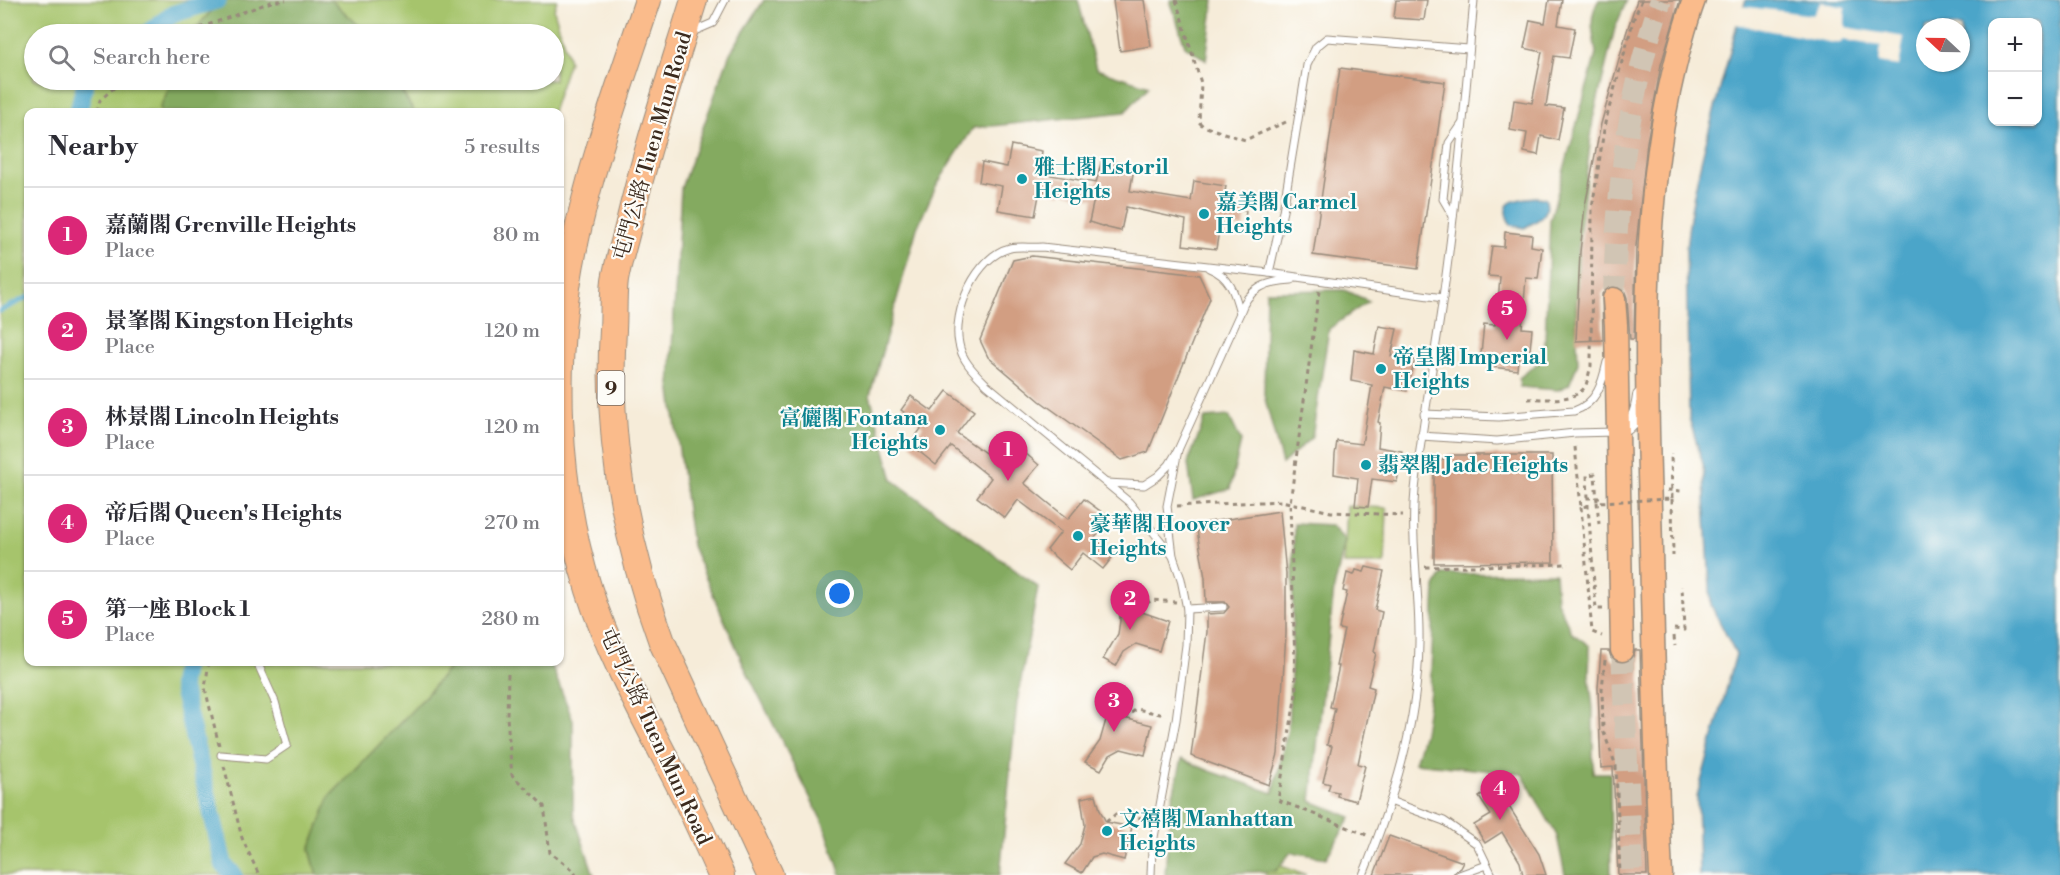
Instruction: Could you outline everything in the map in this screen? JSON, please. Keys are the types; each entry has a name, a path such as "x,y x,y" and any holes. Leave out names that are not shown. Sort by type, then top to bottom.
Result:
{"highway":[{"name":"屯門公路 Tuen Mun Road","path":"564,313 574,249 597,155 648,0"},
{"name":"屯門公路 Tuen Mun Road","path":"694,0 636,190 615,280 611,365 614,441 620,489 634,559 650,612 770,875"},
{"name":"屯門公路 Tuen Mun Road","path":"564,466 579,552 597,612 625,681 676,778 722,875"}],"main road":[{"path":"1661,875 1654,693 1648,437 1648,326 1654,187 1660,135 1676,59 1694,0"},
{"path":"1611,649 1617,432 1614,299"}],"street":[{"path":"1617,432 1630,425 1639,408 1648,326"}],"lane":[{"path":"683,36 713,23 725,0"},
{"path":"1363,875 1390,801 1411,725 1417,684 1419,643 1413,516 1421,436 1454,216 1474,0"},
{"path":"1269,273 1283,211 1307,65 1316,47 1327,38 1469,49"},
{"path":"1454,216 1443,199 1449,143 1462,124"},
{"path":"1173,556 1130,502 987,386 968,366 959,344 958,319 966,293 979,270 991,257 1010,248 1042,247 1269,273 1443,298"},
{"path":"1192,264 1221,273 1230,283 1240,313"},
{"path":"1106,483 1144,485 1158,476 1178,450 1243,302 1252,292 1264,285 1280,281 1310,279"},
{"path":"1425,414 1499,417 1574,411 1585,407 1599,391 1616,325"},
{"path":"1421,436 1497,441 1575,433 1617,432"},
{"path":"1151,875 1152,848 1176,720 1186,645 1187,609 1181,579 1173,556 1167,506 1178,450"},
{"path":"1187,609 1223,607"},
{"path":"221,755 266,759 287,745 275,702 259,666"},
{"path":"1390,801 1444,821 1477,844 1492,875"},
{"path":"1459,875 1487,865"}],"path":[{"path":"210,24 270,2 286,0"},
{"path":"1176,0 1201,83 1199,122 1203,126 1245,140 1286,122"},
{"path":"1528,399 1577,395 1585,386 1591,366 1592,209 1605,123 1634,18 1642,0"},
{"path":"97,108 100,100 112,90"},
{"path":"1321,281 1290,503 1296,694 1278,800 1377,839"},
{"path":"1575,447 1592,632 1611,649 1602,689 1603,730 1616,766 1620,875"},
{"path":"1671,453 1672,558"},
{"path":"1599,526 1595,474 1587,475 1596,609 1605,609"},
{"path":"1588,498 1600,498 1600,490"},
{"path":"1662,490 1682,490"},
{"path":"1597,502 1672,498"},
{"path":"1167,506 1281,501 1331,512 1413,516"},
{"path":"1581,507 1588,506"},
{"path":"1414,567 1569,564"},
{"path":"1674,630 1684,630 1682,586"},
{"path":"1139,609 1152,600 1177,602"},
{"path":"208,666 205,688 221,755 242,838 259,875"},
{"path":"508,674 507,717 512,775 544,806 550,853 572,869 576,875"},
{"path":"1125,718 1137,709 1166,716"},
{"path":"1106,822 1117,813 1147,819"}],"green space":[{"path":"0,0 221,0 200,24 24,24 24,90 168,90 161,108 24,108 24,666 451,666 421,701 310,849 317,875 0,875"},
{"path":"221,0 331,0 357,24 200,24"},
{"path":"331,0 557,0 554,10 558,24 357,24"},
{"path":"764,0 1078,0 1096,69 1149,86 1125,112 973,128 936,186 917,228 870,395 893,480 1038,587 1017,702 1000,875 841,875 825,827 746,670 692,546 670,384 681,188 730,53"},
{"path":"1170,0 1214,0 1206,60 1185,46"},
{"path":"1599,0 1627,0 1615,28 1593,119 1579,238 1576,315 1578,363 1569,385 1558,390 1520,387 1519,378 1538,363 1545,340 1550,220 1596,54 1592,20"},
{"path":"564,44 569,61 564,76"},
{"path":"168,90 401,90 412,108 160,108"},
{"path":"401,90 559,90 553,108 412,108"},
{"path":"1344,290 1369,301 1329,329 1312,437 1282,464 1264,395 1266,291"},
{"path":"1229,416 1241,441 1230,489 1193,500 1188,463 1205,418"},
{"path":"1347,506 1387,508 1385,564 1344,564"},
{"path":"1294,523 1332,525 1345,541 1334,589 1311,801 1351,817 1326,858 1291,852 1276,871 1229,875 1165,875 1170,807 1182,759 1273,793 1288,728 1292,653"},
{"path":"1555,573 1557,601 1572,633 1590,646 1593,773 1610,773 1611,875 1565,875 1557,836 1522,774 1415,763 1424,732 1430,691 1435,587 1442,574"},
{"path":"451,666 552,666 573,720 573,813 594,875 317,875 310,849 330,796 421,701"},
{"path":"1270,862 1306,875 1265,875"}],"water":[{"path":"1746,0 2060,0 2060,875 1699,875 1697,796 1736,654 1711,605 1703,464 1689,418 1686,249 1700,164 1737,24"},
{"path":"1545,198 1547,204 1542,217 1524,228 1511,225 1507,217 1507,206 1516,200"}],"pier":[{"path":"1821,2 1845,7 1845,27 1904,37 1899,66 1879,63 1881,46 1843,40 1840,43 1834,43 1735,24 1740,6 1813,15"}],"building":[{"path":"1113,0 1144,0 1151,46 1120,51"},
{"path":"1396,0 1427,0 1424,20 1394,18"},
{"path":"1549,0 1562,0 1558,25 1575,28 1569,58 1554,56 1549,86 1546,106 1564,108 1558,140 1541,136 1538,155 1524,152 1527,133 1510,130 1514,100 1532,103 1542,52 1524,48 1530,20 1545,23"},
{"path":"1637,0 1680,0 1661,65 1647,142 1636,246 1634,339 1630,339 1625,292 1620,287 1614,286 1607,288 1602,294 1603,340 1576,341 1580,252 1585,206 1601,124"},
{"path":"1340,68 1445,82 1418,269 1313,255"},
{"path":"1011,145 1042,151 1039,173 1096,183 1102,160 1134,168 1130,191 1191,201 1194,181 1226,186 1222,208 1246,211 1244,228 1220,224 1216,249 1183,245 1186,220 1126,207 1121,231 1089,222 1094,199 1040,190 1035,216 998,210 1002,186 979,182 982,162 1007,167"},
{"path":"1505,232 1532,235 1531,246 1542,248 1538,279 1526,278 1522,328 1532,329 1529,360 1518,359 1517,370 1492,367 1493,355 1481,354 1484,324 1495,325 1499,290 1500,277 1488,276 1492,246 1504,247"},
{"path":"1032,256 1199,275 1210,298 1148,452 1122,460 1040,401 988,357 980,340 1013,260"},
{"path":"1379,326 1397,329 1391,356 1415,360 1407,391 1385,387 1378,422 1380,423 1378,447 1402,451 1397,482 1372,479 1368,507 1355,506 1358,478 1334,474 1335,455 1337,441 1362,444 1372,385 1351,381 1354,350 1374,354"},
{"path":"947,391 974,411 957,433 1001,464 1016,445 1039,465 1024,483 1068,519 1084,499 1111,519 1094,539 1114,555 1103,569 1083,553 1070,570 1047,550 1061,532 1018,500 1005,518 977,497 991,478 951,446 936,465 910,444 923,426 901,410 911,396 932,411"},
{"path":"1447,455 1552,455 1553,562 1434,563 1434,469"},
{"path":"1280,511 1286,574 1286,634 1278,754 1269,785 1191,756 1207,632 1207,614 1224,613 1229,607 1225,602 1206,602 1205,578 1196,524"},
{"path":"1366,567 1384,571 1375,610 1382,612 1368,686 1374,688 1358,764 1365,766 1356,801 1337,796 1338,792 1328,790 1330,784 1323,782 1332,746 1327,745 1335,708 1330,707 1339,666 1336,666 1344,630 1339,629 1347,592 1343,591 1347,573 1354,575 1356,570 1364,572"},
{"path":"1119,589 1134,589 1135,604 1142,612 1168,621 1159,651 1136,644 1124,652 1116,666 1103,659 1118,634"},
{"path":"1635,650 1640,650 1647,875 1618,875 1613,767 1601,768 1598,688 1601,651 1609,651 1615,661 1622,663 1633,657"},
{"path":"1117,690 1119,709 1124,718 1152,725 1145,755 1121,749 1110,755 1101,770 1085,762 1100,741 1106,720 1102,692"},
{"path":"1496,786 1539,854 1546,875 1523,875 1520,862 1502,832 1485,843 1474,825 1491,815 1479,797"},
{"name":"文禧閣 Manhattan Heights","path":"1096,795 1106,822 1132,827 1124,860 1102,854 1092,857 1082,873 1065,864 1080,844 1085,825 1081,798"},
{"path":"1389,836 1463,862 1453,875 1374,875"}],"waterway":[{"path":"160,24 173,14 218,0"},
{"path":"79,108 84,90"},
{"path":"0,311 24,299"},
{"path":"184,666 181,684 224,865 234,875"}],"tunnel":[{"path":"1614,299 1617,223 1626,148 1640,73 1661,0"},
{"path":"1622,650 1632,875"}],"place":[{"name":"雅士閣 Estoril Heights","path":"1022,179"},
{"name":"嘉美閣 Carmel Heights","path":"1204,214"},
{"name":"第一座 Block 1","path":"1507,340"},
{"name":"帝皇閣 Imperial Heights","path":"1381,369"},
{"name":"富儷閣 Fontana Heights","path":"940,430"},
{"name":"翡翠閣 Jade Heights","path":"1366,465"},
{"name":"嘉蘭閣 Grenville Heights","path":"1008,481"},
{"name":"豪華閣 Hoover Heights","path":"1078,536"},
{"name":"景峯閣 Kingston Heights","path":"1130,630"},
{"name":"林景閣 Lincoln Heights","path":"1114,732"},
{"name":"帝后閣 Queen's Heights","path":"1500,820"},
{"name":"文禧閣 Manhattan Heights","path":"1107,831"}]}
